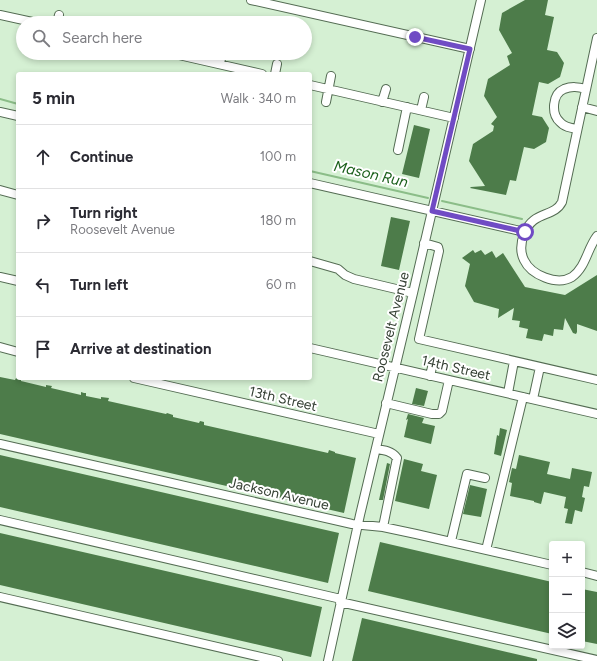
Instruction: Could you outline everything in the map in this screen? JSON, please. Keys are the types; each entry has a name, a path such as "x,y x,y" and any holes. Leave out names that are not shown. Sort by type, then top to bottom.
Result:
{"street":[{"path":"251,0 470,49"},
{"name":"Roosevelt Avenue","path":"328,661 340,600 481,0"},
{"path":"0,15 16,18"},
{"path":"597,38 562,202 559,207 552,212 539,216 533,220 525,232 521,244 524,260 531,269 549,279 570,278 576,274 584,264 593,241 597,236"},
{"path":"202,60 254,72"},
{"path":"220,64 221,60"},
{"path":"275,72 277,64"},
{"path":"326,102 332,76"},
{"path":"312,85 454,118"},
{"path":"577,129 560,123 555,116 554,105 557,94 563,89 575,86 586,89"},
{"path":"382,102 386,89"},
{"path":"421,110 424,97"},
{"path":"398,150 407,107"},
{"path":"582,107 597,111"},
{"path":"0,112 16,116"},
{"path":"312,183 525,232"},
{"path":"0,190 16,194"},
{"path":"424,243 438,247 439,251 419,339 597,380"},
{"path":"312,262 338,269 345,275 354,279 413,293"},
{"path":"0,277 16,281"},
{"path":"0,347 16,351"},
{"name":"14th Street","path":"312,348 597,414"},
{"path":"508,393 514,361"},
{"path":"430,376 433,363"},
{"path":"533,399 540,367"},
{"name":"13th Street","path":"143,380 379,434"},
{"path":"386,403 432,414 439,414 442,411 449,380"},
{"path":"486,550 523,397"},
{"name":"Jackson Avenue","path":"0,444 358,525 383,527 451,541 549,564"},
{"path":"376,449 390,452 394,454 396,458 383,527"},
{"path":"451,541 466,474 484,478"},
{"path":"0,520 597,660"},
{"path":"585,573 597,576"},
{"path":"0,597 278,661"}],"building":[{"path":"525,0 548,0 545,15 554,17 547,50 557,52 564,63 560,77 548,84 539,82 532,115 542,117 549,128 546,142 534,149 524,147 516,181 510,180 506,195 470,188 485,186 469,161 473,144 493,131 494,126 491,124 497,117 484,96 488,79 510,65 507,56 512,53 499,30 502,13"},
{"path":"414,125 430,129 419,178 402,174"},
{"path":"391,217 410,221 399,270 381,266"},
{"path":"473,250 475,253 481,250 485,255 492,251 496,258 503,253 525,287 565,295 597,275 597,331 577,324 577,332 576,334 573,333 565,318 563,330 554,329 553,336 544,334 542,341 526,338 528,329 519,327 520,321 512,320 514,308 498,318 499,309 474,302 465,286 470,264 462,258"},
{"path":"0,377 15,380 16,378 16,380 46,387 46,385 52,386 51,388 81,395 81,392 86,393 86,396 101,399 101,397 109,398 108,401 167,413 173,415 173,417 199,423 200,421 204,422 204,425 328,453 329,450 356,458 344,513 0,434"},
{"path":"416,388 428,391 424,406 412,404"},
{"path":"408,414 424,418 422,423 435,426 431,444 404,437"},
{"path":"500,428 507,430 501,456 494,454 497,435 499,436"},
{"path":"0,455 339,533 328,583 0,507"},
{"path":"519,455 550,462 547,474 570,479 572,468 592,472 589,487 584,486 582,497 585,498 582,512 575,510 572,524 565,523 568,509 564,508 566,497 544,492 541,504 510,496 512,483 509,482 512,468 516,469"},
{"path":"404,459 423,464 421,471 437,475 429,509 395,501"},
{"path":"387,463 390,464 383,500 379,500"},
{"path":"470,485 487,489 481,517 463,514"},
{"path":"0,533 322,607 311,657 0,585"},
{"path":"380,542 549,581 549,633 368,591"},
{"path":"585,590 597,592 597,644 585,642"},
{"path":"362,618 537,659 537,661 352,661"}],"waterway":[{"name":"Mason Run","path":"0,99 16,103"},
{"name":"Mason Run","path":"312,171 428,198"},
{"name":"Mason Run","path":"442,201 522,219"}],"route":[{"path":"415,37 470,49 432,211 525,232"}]}
